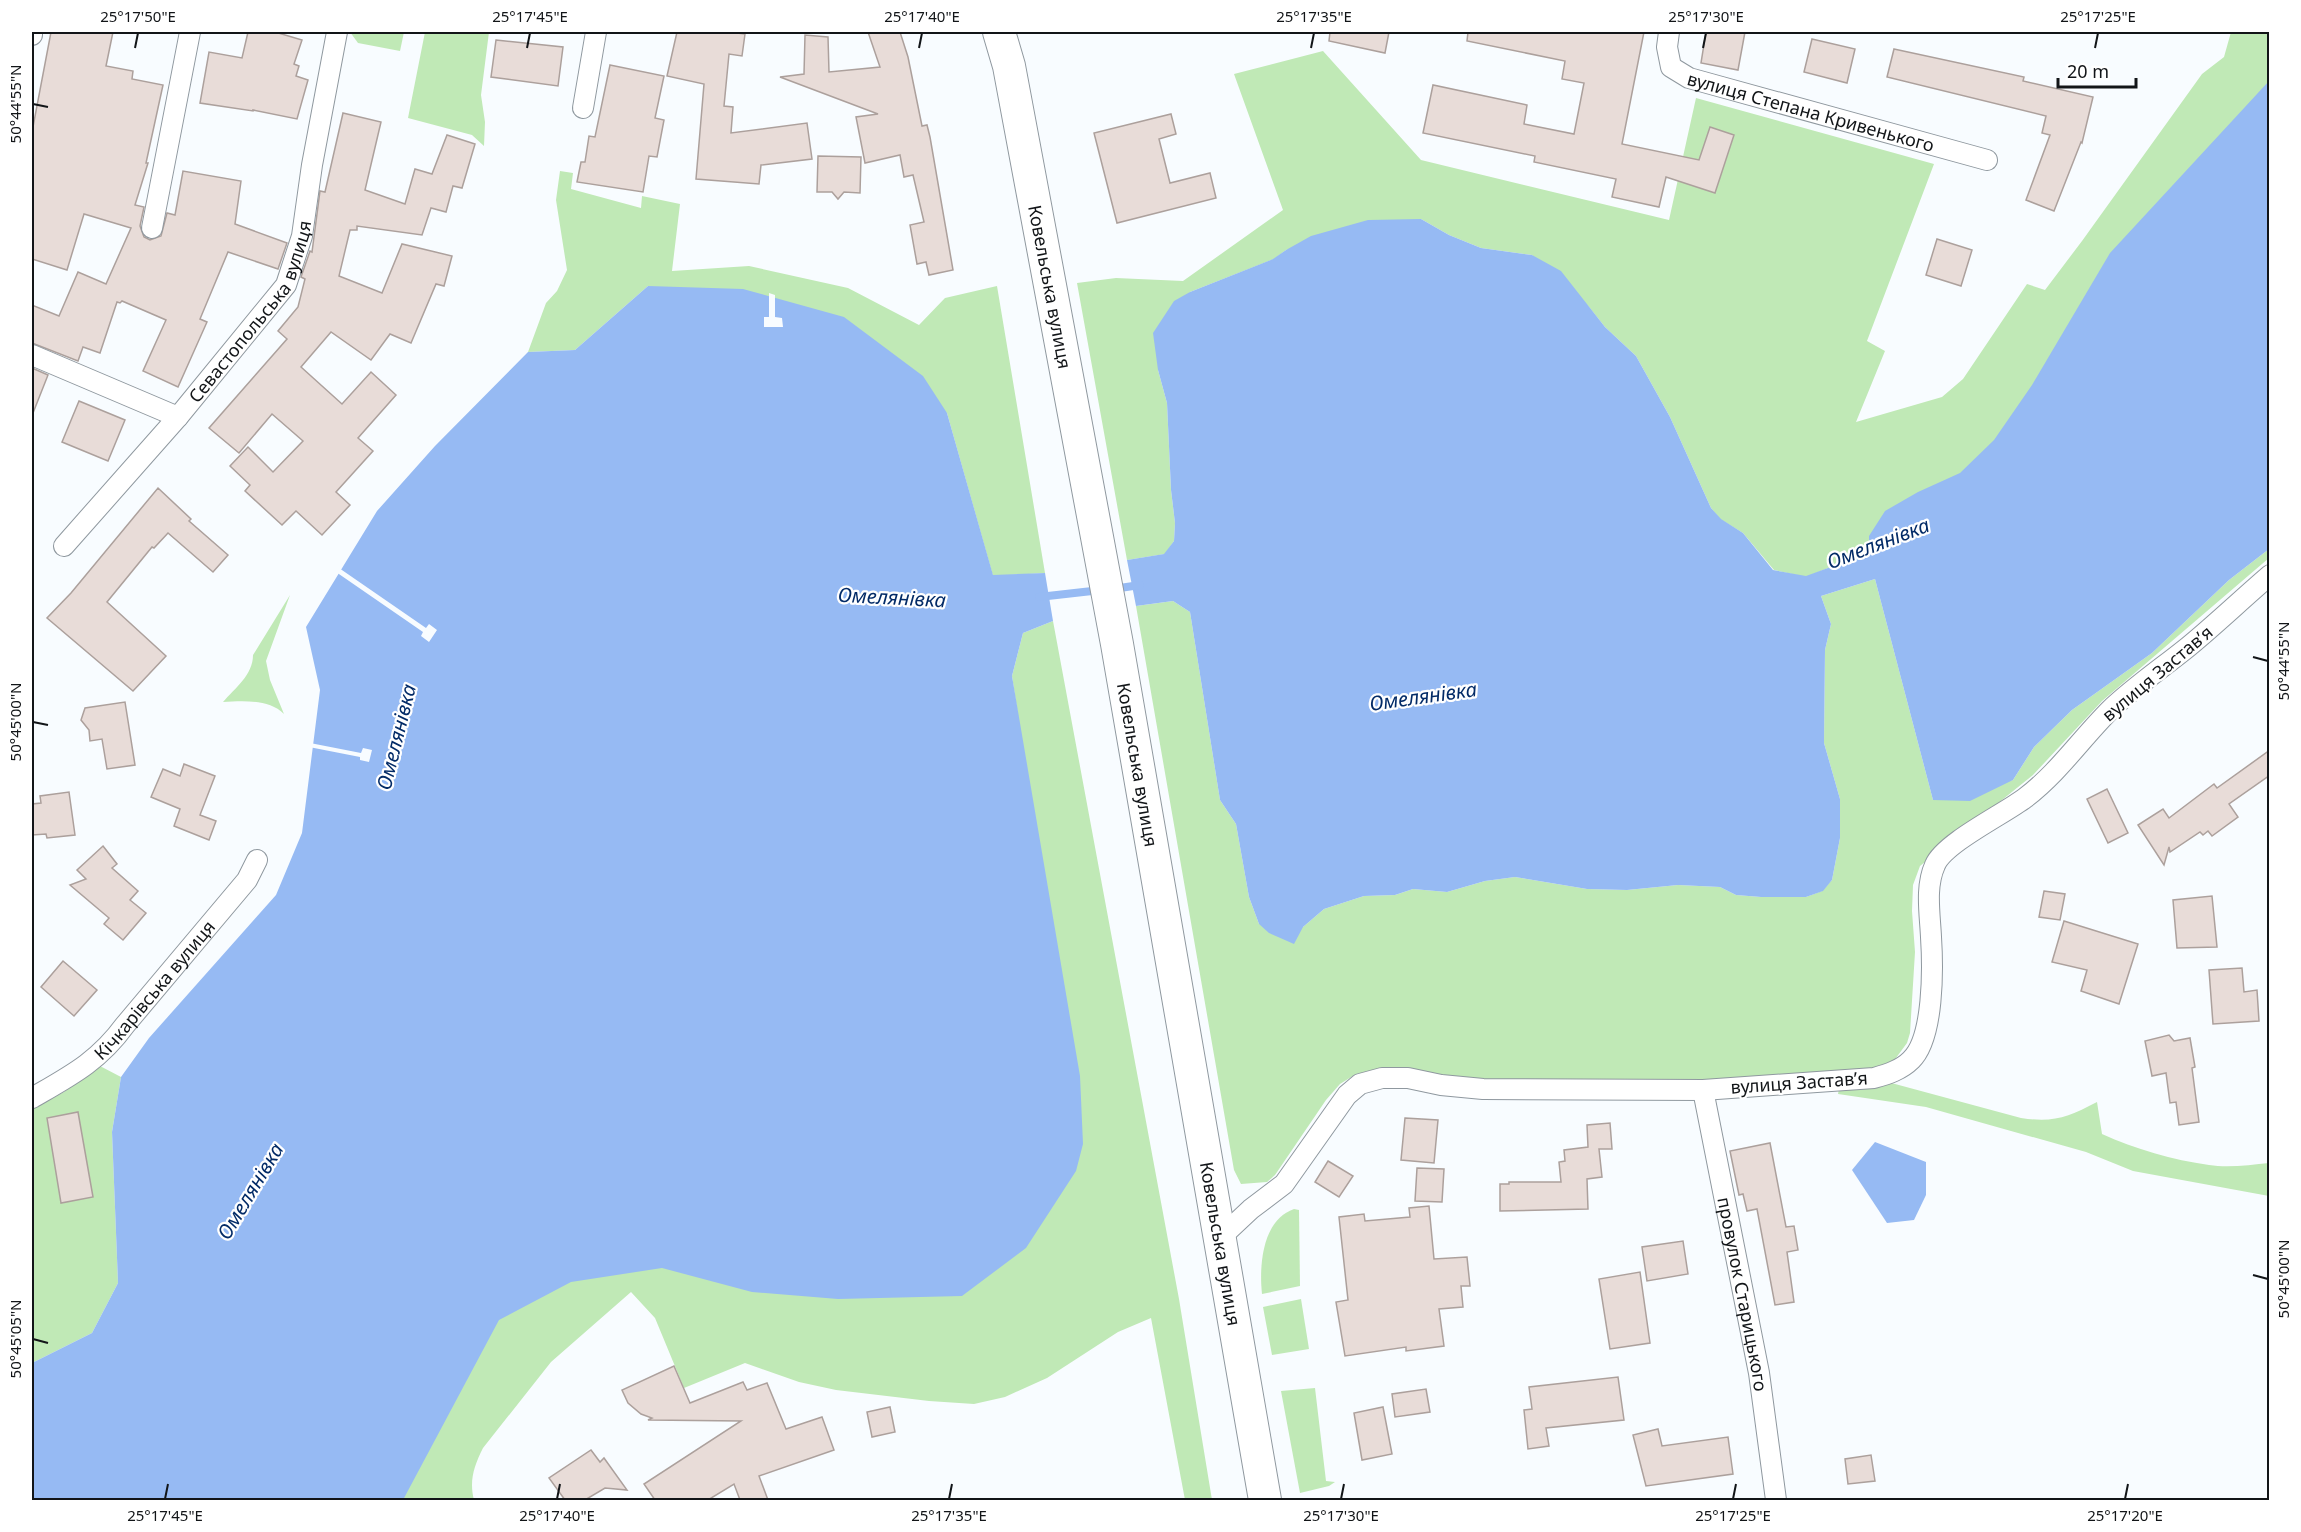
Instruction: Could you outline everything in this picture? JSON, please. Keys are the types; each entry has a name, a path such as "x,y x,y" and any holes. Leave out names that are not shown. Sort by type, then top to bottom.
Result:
{"main road":[{"name":"Ковельська вулиця","path":"999,32 1009,66 1117,644 1265,1500"}],"street":[{"path":"152,228 190,32"},
{"name":"Севастопольська вулиця","path":"64,546 178,417 286,285 302,236 312,165 337,32"},
{"path":"583,108 596,32"},
{"name":"вулиця Степана Кривенького","path":"1669,32 1667,47 1671,67 1689,78 1987,160"},
{"path":"32,355 178,417"},
{"name":"вулиця Заставʼя","path":"1219,1239 1251,1209 1284,1184 1347,1095 1360,1084 1382,1078 1408,1078 1441,1085 1484,1089 1702,1090 1875,1077 1900,1068 1912,1060 1920,1048 1930,1001 1932,949 1930,885 1935,864 1964,838 2025,798 2048,779 2111,709 2199,638 2270,575"},
{"name":"Кічкарівська вулиця","path":"32,1098 73,1075 110,1045 124,1025 247,880 257,860"},
{"name":"провулок Старицького","path":"1702,1090 1759,1373 1776,1500"}],"green space":[{"path":"350,32 404,32 400,51 358,43"},
{"path":"425,32 489,32 481,95 485,122 484,146 472,135 408,118"},
{"path":"2231,32 2269,32 2269,99 2030,415 1874,558 1853,558 1806,577 1774,570 1743,533 1720,519 1711,508 1670,417 1636,356 1605,327 1589,307 1532,255 1481,248 1449,235 1421,219 1286,250 1274,259 1190,292 1158,370 1167,403 1175,523 1174,541 1165,554 1127,560 1077,283 1116,278 1183,281 1283,210 1234,74 1323,51 1421,160 1669,220 1696,98 1934,164 1867,341 1885,351 1856,422 1942,397 1963,379 2027,284 2045,290 2202,74 2224,57"},
{"path":"560,171 573,173 571,189 641,208 642,196 680,204 672,271 749,266 848,288 919,325 945,298 997,286 1045,573 993,576 947,413 648,286 575,350 528,352 546,303 557,291 567,270 556,200"},
{"path":"2269,549 2269,558 2102,701 2033,775 1920,866 1913,885 1915,952 1910,1033 1907,1043 1893,1062 1873,1069 1694,1085 1474,1083 1379,1070 1356,1074 1340,1084 1326,1100 1275,1175 1267,1182 1241,1184 1234,1170 1136,606 1173,601 1190,612 1220,800 1236,824 1249,897 1259,924 1303,927 1324,909 1364,896 1395,895 1413,889 1447,892 1485,881 1515,877 1587,889 1627,890 1678,885 1720,887 1736,895 1761,897 1806,897 1822,891 1832,880 1840,838 1840,799 1824,743 1825,650 1831,624 1821,596 1875,579 1933,800 2013,780 2034,747 2072,710 2152,653 2229,580"},
{"path":"290,595 266,661 270,680 284,714 263,703 223,702 247,675 253,655"},
{"path":"1053,621 1179,1299 1212,1500 1185,1500 1151,1318 1118,1332 1047,1378 1005,1397 974,1404 836,1390 799,1382 745,1363 684,1388 655,1318 631,1292 551,1362 483,1448 473,1474 474,1500 345,1500 394,1420 1026,768 1012,676 1023,633"},
{"path":"100,1066 121,1077 112,1132 118,1283 92,1333 32,1363 32,1109 64,1092"},
{"path":"1884,1081 2021,1118 2043,1120 2060,1118 2097,1102 2102,1134 2141,1149 2168,1157 2216,1166 2269,1163 2269,1196 2133,1171 2086,1152 1926,1107 1838,1094 1840,1084"},
{"path":"1294,1209 1299,1210 1300,1286 1262,1294 1262,1258 1269,1233 1283,1215"},
{"path":"1301,1299 1309,1349 1272,1355 1263,1307"},
{"path":"1315,1388 1326,1481 1335,1482 1329,1486 1300,1493 1281,1391"}],"water":[{"path":"2269,81 2269,549 2229,580 2152,653 2072,710 2034,747 2013,780 1970,801 1933,800 1875,579 1821,596 1831,624 1825,650 1824,743 1840,799 1840,838 1832,880 1823,891 1806,897 1761,897 1736,895 1720,887 1678,885 1627,890 1587,889 1515,877 1485,881 1447,892 1413,889 1395,895 1364,896 1324,909 1303,927 1294,944 1269,933 1259,924 1249,897 1236,824 1220,800 1190,612 1173,601 1136,606 1127,560 1164,554 1174,541 1175,523 1167,403 1158,370 1153,333 1174,301 1190,292 1273,259 1311,236 1368,220 1421,219 1449,235 1481,248 1532,255 1561,271 1605,327 1636,356 1670,417 1711,508 1721,519 1743,533 1773,570 1806,576 1869,553 1869,536 1885,511 1918,492 1960,473 1994,440 2032,385 2110,253"},
{"path":"648,286 743,289 844,317 923,376 947,413 993,575 1045,573 1053,621 1023,633 1012,676 1080,1076 1083,1144 1076,1171 1026,1248 962,1296 838,1299 752,1292 662,1268 571,1282 499,1320 403,1500 32,1500 32,1363 92,1333 118,1283 112,1132 121,1077 149,1038 276,895 302,833 320,690 306,627 377,511 435,446 528,352 575,350"},
{"path":"1875,1142 1926,1162 1926,1195 1914,1220 1887,1223 1852,1170"}],"pier":[{"path":"769,293 775,295 775,317 782,318 783,327 764,327 764,317 769,317"},
{"path":"339,568 426,628 429,624 437,630 429,642 421,636 423,632 336,572"},
{"path":"310,743 361,753 363,748 372,750 369,762 360,760 360,757 309,747"}],"building":[{"path":"51,32 113,32 106,66 133,71 132,79 163,85 146,163 148,163 135,205 144,207 140,226 144,237 150,240 161,236 167,213 175,215 183,171 241,181 235,224 287,243 278,269 228,252 200,319 207,322 178,387 143,371 166,320 122,301 117,302 100,353 83,347 78,361 32,343 32,305 59,316 78,272 106,284 131,228 84,214 67,270 32,259 32,132"},
{"path":"248,32 275,32 302,40 294,64 299,66 296,76 308,80 297,119 200,103 209,52 242,58"},
{"path":"677,32 745,34 742,56 729,54 724,106 733,107 731,133 807,123 812,159 761,165 759,184 696,179 704,84 667,76"},
{"path":"868,32 900,32 908,57 922,126 927,125 930,137 953,270 929,275 926,262 917,264 910,225 924,222 913,175 904,177 900,155 865,163 856,117 878,114 780,77 804,74 805,35 828,37 829,72 880,67"},
{"path":"1330,32 1389,32 1385,53 1329,41"},
{"path":"1468,32 1644,32 1622,144 1699,160 1710,127 1734,135 1715,193 1666,177 1659,207 1612,197 1616,179 1534,162 1535,156 1423,133 1433,85 1527,105 1524,124 1574,134 1584,83 1562,79 1565,61 1467,41"},
{"path":"1706,32 1745,32 1738,70 1701,63"},
{"path":"1812,39 1855,49 1847,83 1804,72"},
{"path":"496,40 563,47 558,86 491,77"},
{"path":"1894,49 2024,77 2023,81 2093,97 2082,143 2054,211 2026,200 2050,135 2042,133 2046,116 1887,77"},
{"path":"610,65 664,76 655,118 664,120 657,157 649,156 643,192 577,182 581,162 585,162 589,136 595,137"},
{"path":"343,113 381,122 365,190 405,204 415,169 432,174 447,135 475,144 462,188 453,186 446,212 431,208 422,235 357,226 357,230 350,230 339,276 382,293 402,244 452,256 444,286 436,284 411,343 390,334 371,360 331,332 301,367 342,404 371,372 396,395 358,438 373,451 336,492 350,505 322,535 296,511 282,525 245,491 250,485 230,466 248,447 273,472 303,441 272,414 239,453 209,428 287,339 278,331 298,307 305,279 301,277 310,251 312,252 320,191 325,192"},
{"path":"1171,114 1176,134 1159,139 1170,183 1210,173 1216,198 1117,223 1094,133"},
{"path":"818,156 861,157 860,193 844,192 838,199 832,192 817,192"},
{"path":"1937,239 1972,250 1961,286 1926,275"},
{"path":"32,368 48,375 33,413 32,413"},
{"path":"79,401 125,420 108,461 62,442"},
{"path":"158,488 191,519 189,521 228,555 213,572 168,533 154,548 152,547 107,602 166,656 133,691 47,618 71,593"},
{"path":"125,702 135,765 107,769 102,739 90,741 89,730 81,720 85,708"},
{"path":"2270,750 2270,775 2229,804 2238,817 2212,836 2208,831 2203,835 2200,832 2170,852 2169,847 2164,865 2138,825 2163,809 2169,818 2214,784 2217,788"},
{"path":"184,764 215,776 200,815 216,821 209,840 174,826 180,809 151,797 163,769 180,776"},
{"path":"2107,789 2128,833 2108,843 2087,799"},
{"path":"69,792 75,835 47,838 46,834 32,835 32,804 41,803 40,796"},
{"path":"103,846 117,864 112,868 138,891 130,900 146,913 123,940 104,924 109,918 70,885 86,879 77,870"},
{"path":"2044,891 2065,894 2060,920 2039,917"},
{"path":"2212,896 2217,947 2177,948 2173,900"},
{"path":"2064,921 2138,944 2119,1004 2081,991 2087,970 2052,962"},
{"path":"63,961 97,990 74,1016 41,987"},
{"path":"2242,968 2244,992 2257,990 2259,1021 2213,1024 2209,970"},
{"path":"2169,1035 2174,1041 2190,1038 2195,1067 2192,1068 2199,1122 2179,1125 2176,1102 2170,1103 2166,1073 2152,1076 2145,1041"},
{"path":"78,1112 93,1197 61,1203 47,1118"},
{"path":"1405,1118 1438,1120 1434,1163 1401,1160"},
{"path":"1610,1123 1612,1149 1599,1149 1602,1177 1587,1179 1588,1209 1500,1211 1500,1184 1561,1182 1559,1162 1565,1161 1564,1150 1588,1147 1587,1125"},
{"path":"1770,1143 1786,1227 1794,1226 1798,1250 1787,1252 1794,1302 1775,1305 1757,1209 1747,1211 1743,1194 1739,1195 1730,1151"},
{"path":"1328,1161 1353,1176 1339,1197 1315,1182"},
{"path":"1417,1168 1444,1169 1442,1202 1415,1201"},
{"path":"1429,1206 1434,1259 1467,1257 1470,1286 1461,1286 1463,1307 1439,1309 1444,1346 1406,1351 1406,1347 1345,1356 1336,1302 1348,1300 1339,1217 1364,1214 1365,1221 1410,1217 1409,1208"},
{"path":"1683,1241 1688,1274 1647,1281 1642,1247"},
{"path":"1640,1272 1650,1343 1610,1349 1599,1279"},
{"path":"674,1366 690,1403 743,1382 747,1390 767,1383 786,1429 822,1417 834,1450 759,1476 768,1500 740,1500 734,1484 708,1500 655,1500 644,1484 741,1421 648,1420 652,1418 641,1414 628,1403 622,1390"},
{"path":"1618,1377 1624,1420 1546,1428 1549,1446 1528,1449 1524,1410 1532,1409 1529,1387"},
{"path":"1426,1389 1430,1412 1395,1417 1392,1394"},
{"path":"890,1407 895,1432 872,1437 867,1412"},
{"path":"1383,1407 1392,1454 1362,1460 1354,1413"},
{"path":"1658,1429 1662,1446 1728,1437 1733,1474 1646,1486 1633,1435"},
{"path":"591,1450 600,1462 604,1458 627,1490 605,1488 585,1500 565,1500 549,1478"},
{"path":"1871,1455 1875,1481 1848,1484 1845,1459"}],"waterway":[{"name":"Омелянівка","path":"1113,589 1140,585"},
{"name":"Омелянівка","path":"1039,597 1101,590"}]}
